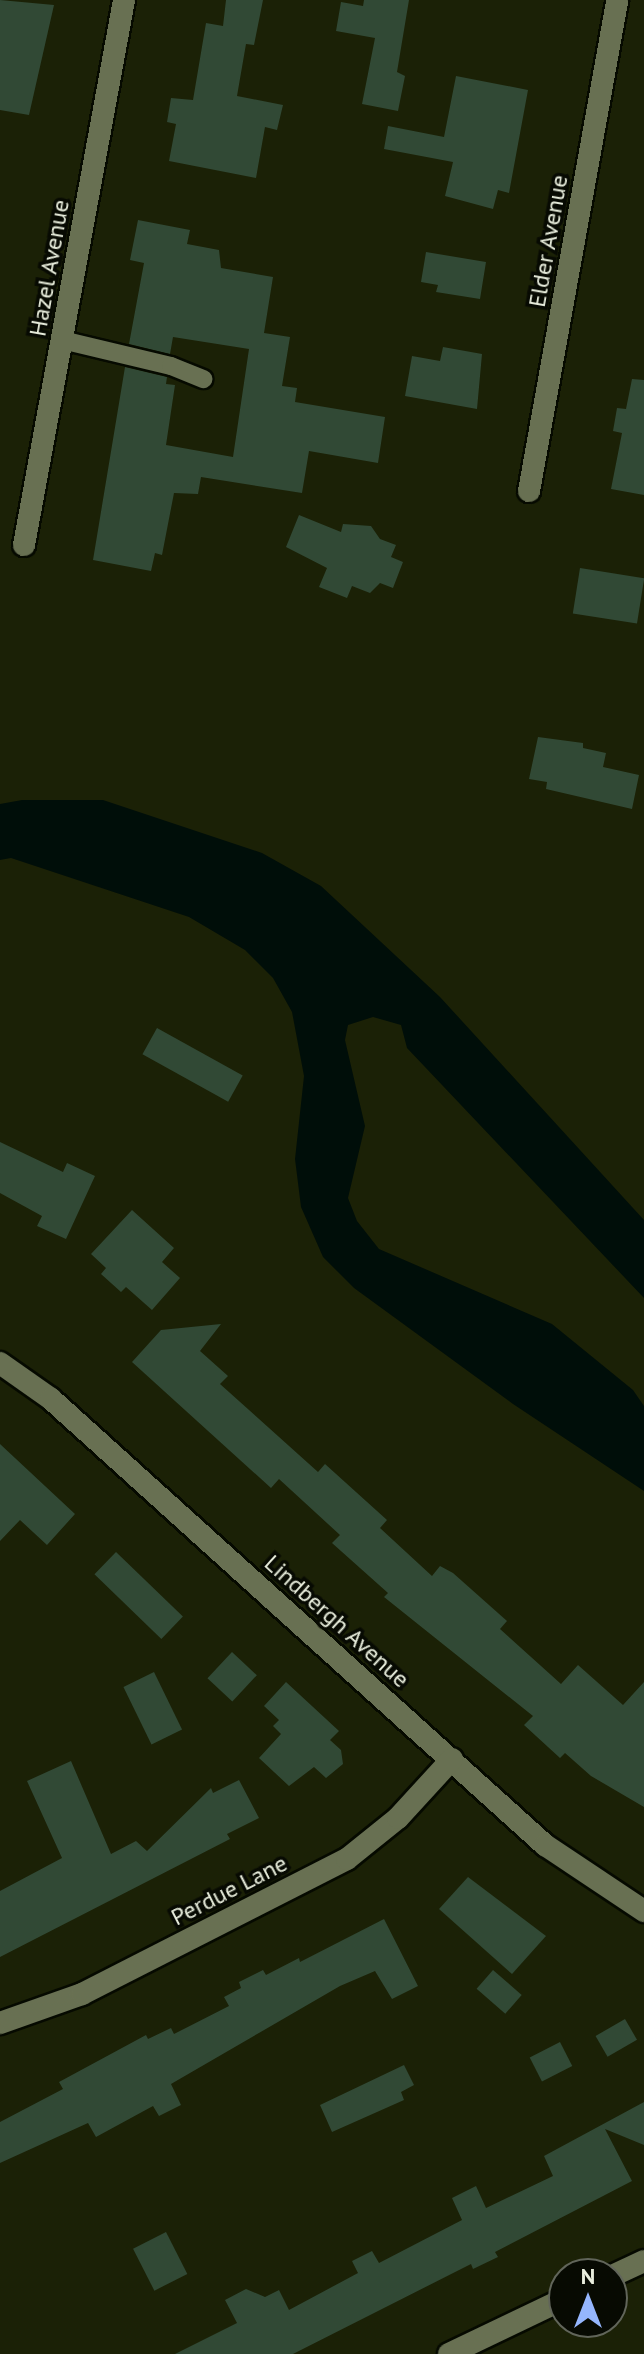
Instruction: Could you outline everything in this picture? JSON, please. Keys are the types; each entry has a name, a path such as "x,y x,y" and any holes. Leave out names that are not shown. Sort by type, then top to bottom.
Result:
{"street":[{"name":"Hazel Avenue","path":"24,545 124,0"},
{"name":"Elder Avenue","path":"529,491 617,0"},
{"name":"Lindbergh Avenue","path":"0,1363 51,1399 578,1872 644,1911"},
{"name":"Perdue Lane","path":"0,2023 82,1994 347,1859 398,1818 452,1759"},
{"path":"449,2354 548,2307"}],"lane":[{"path":"62,340 171,366 204,379"}],"shaded area":[{"path":"22,800 103,800 262,853 321,886 440,997 644,1220 644,1298 407,1048 401,1025 373,1017 348,1025 345,1040 365,1126 348,1198 357,1221 379,1249 552,1324 633,1390 644,1406 644,1491 513,1404 354,1288 323,1257 301,1207 295,1159 304,1076 292,1012 273,978 245,950 189,917 11,858 0,860 0,804"}],"building":[{"path":"0,0 54,5 29,115 0,110"},
{"path":"226,0 263,0 254,45 246,44 237,96 283,105 277,130 265,127 256,178 169,161 176,124 167,122 171,98 193,100 206,23 223,26"},
{"path":"364,0 409,0 397,72 405,76 398,111 362,104 375,38 336,31 341,2 363,6"},
{"path":"456,76 528,90 509,193 498,190 493,209 445,196 453,162 384,149 388,126 444,137"},
{"path":"138,220 190,230 187,244 219,250 221,268 273,277 264,333 290,337 282,386 297,388 295,402 385,417 378,463 309,451 302,493 201,477 198,494 174,493 162,555 155,553 151,571 93,560 125,367 167,377 166,384 175,385 166,445 233,457 249,349 173,337 170,354 129,344 144,263 130,260"},
{"path":"426,252 486,262 480,299 436,292 438,285 421,282"},
{"path":"443,347 482,354 477,409 405,396 412,356 440,361"},
{"path":"632,379 644,380 644,495 611,489 622,433 613,431 617,408 626,409"},
{"path":"299,515 341,532 343,524 371,526 380,539 396,545 391,557 403,562 393,588 380,583 370,593 352,586 347,598 319,587 327,568 286,547"},
{"path":"580,568 644,578 637,624 573,613"},
{"path":"538,737 583,743 583,748 606,753 603,767 639,775 632,809 546,789 547,782 529,779"},
{"path":"157,1028 243,1076 228,1102 142,1054"},
{"path":"0,1142 63,1172 67,1163 95,1176 66,1239 37,1226 42,1216 0,1193"},
{"path":"132,1210 174,1248 162,1262 180,1278 152,1310 126,1287 121,1292 101,1274 106,1268 91,1254"},
{"path":"221,1324 200,1351 228,1376 220,1384 318,1472 325,1464 387,1520 380,1528 432,1576 440,1566 453,1573 507,1621 500,1629 561,1684 578,1665 623,1705 644,1682 644,1807 591,1776 565,1753 560,1758 524,1725 533,1716 384,1597 388,1593 332,1543 340,1535 279,1479 271,1488 132,1362 161,1330"},
{"path":"0,1444 75,1514 47,1545 20,1520 0,1541"},
{"path":"116,1552 183,1617 161,1639 94,1574"},
{"path":"232,1652 257,1675 232,1702 207,1678"},
{"path":"154,1672 182,1730 151,1744 123,1687"},
{"path":"286,1682 339,1731 330,1740 341,1750 343,1764 326,1778 314,1767 289,1786 259,1758 281,1734 273,1726 279,1720 264,1706"},
{"path":"71,1761 111,1854 136,1841 147,1851 211,1788 213,1793 239,1780 259,1818 227,1834 230,1839 0,1957 0,1891 62,1858 27,1781"},
{"path":"468,1877 546,1936 512,1974 439,1909"},
{"path":"384,1919 418,1986 392,1999 375,1971 340,1986 171,2084 181,2105 159,2116 153,2106 96,2137 88,2123 0,2163 0,2122 63,2089 59,2082 146,2035 148,2039 171,2028 174,2034 229,2006 224,1997 241,1988 239,1982 263,1970 266,1975 299,1958 300,1962"},
{"path":"493,1970 522,1995 505,2014 477,1989"},
{"path":"625,2019 637,2040 608,2057 596,2036"},
{"path":"560,2042 572,2066 542,2081 530,2057"},
{"path":"404,2065 414,2085 401,2092 404,2100 332,2132 320,2105"},
{"path":"644,2102 644,2145 605,2129 632,2181 495,2252 498,2257 473,2269 471,2264 293,2354 175,2354 237,2323 225,2300 246,2289 265,2297 279,2290 289,2310 358,2273 352,2261 372,2251 379,2263 462,2220 452,2198 476,2186 486,2208 553,2176 544,2156"},
{"path":"166,2232 187,2274 154,2291 133,2249"}]}
